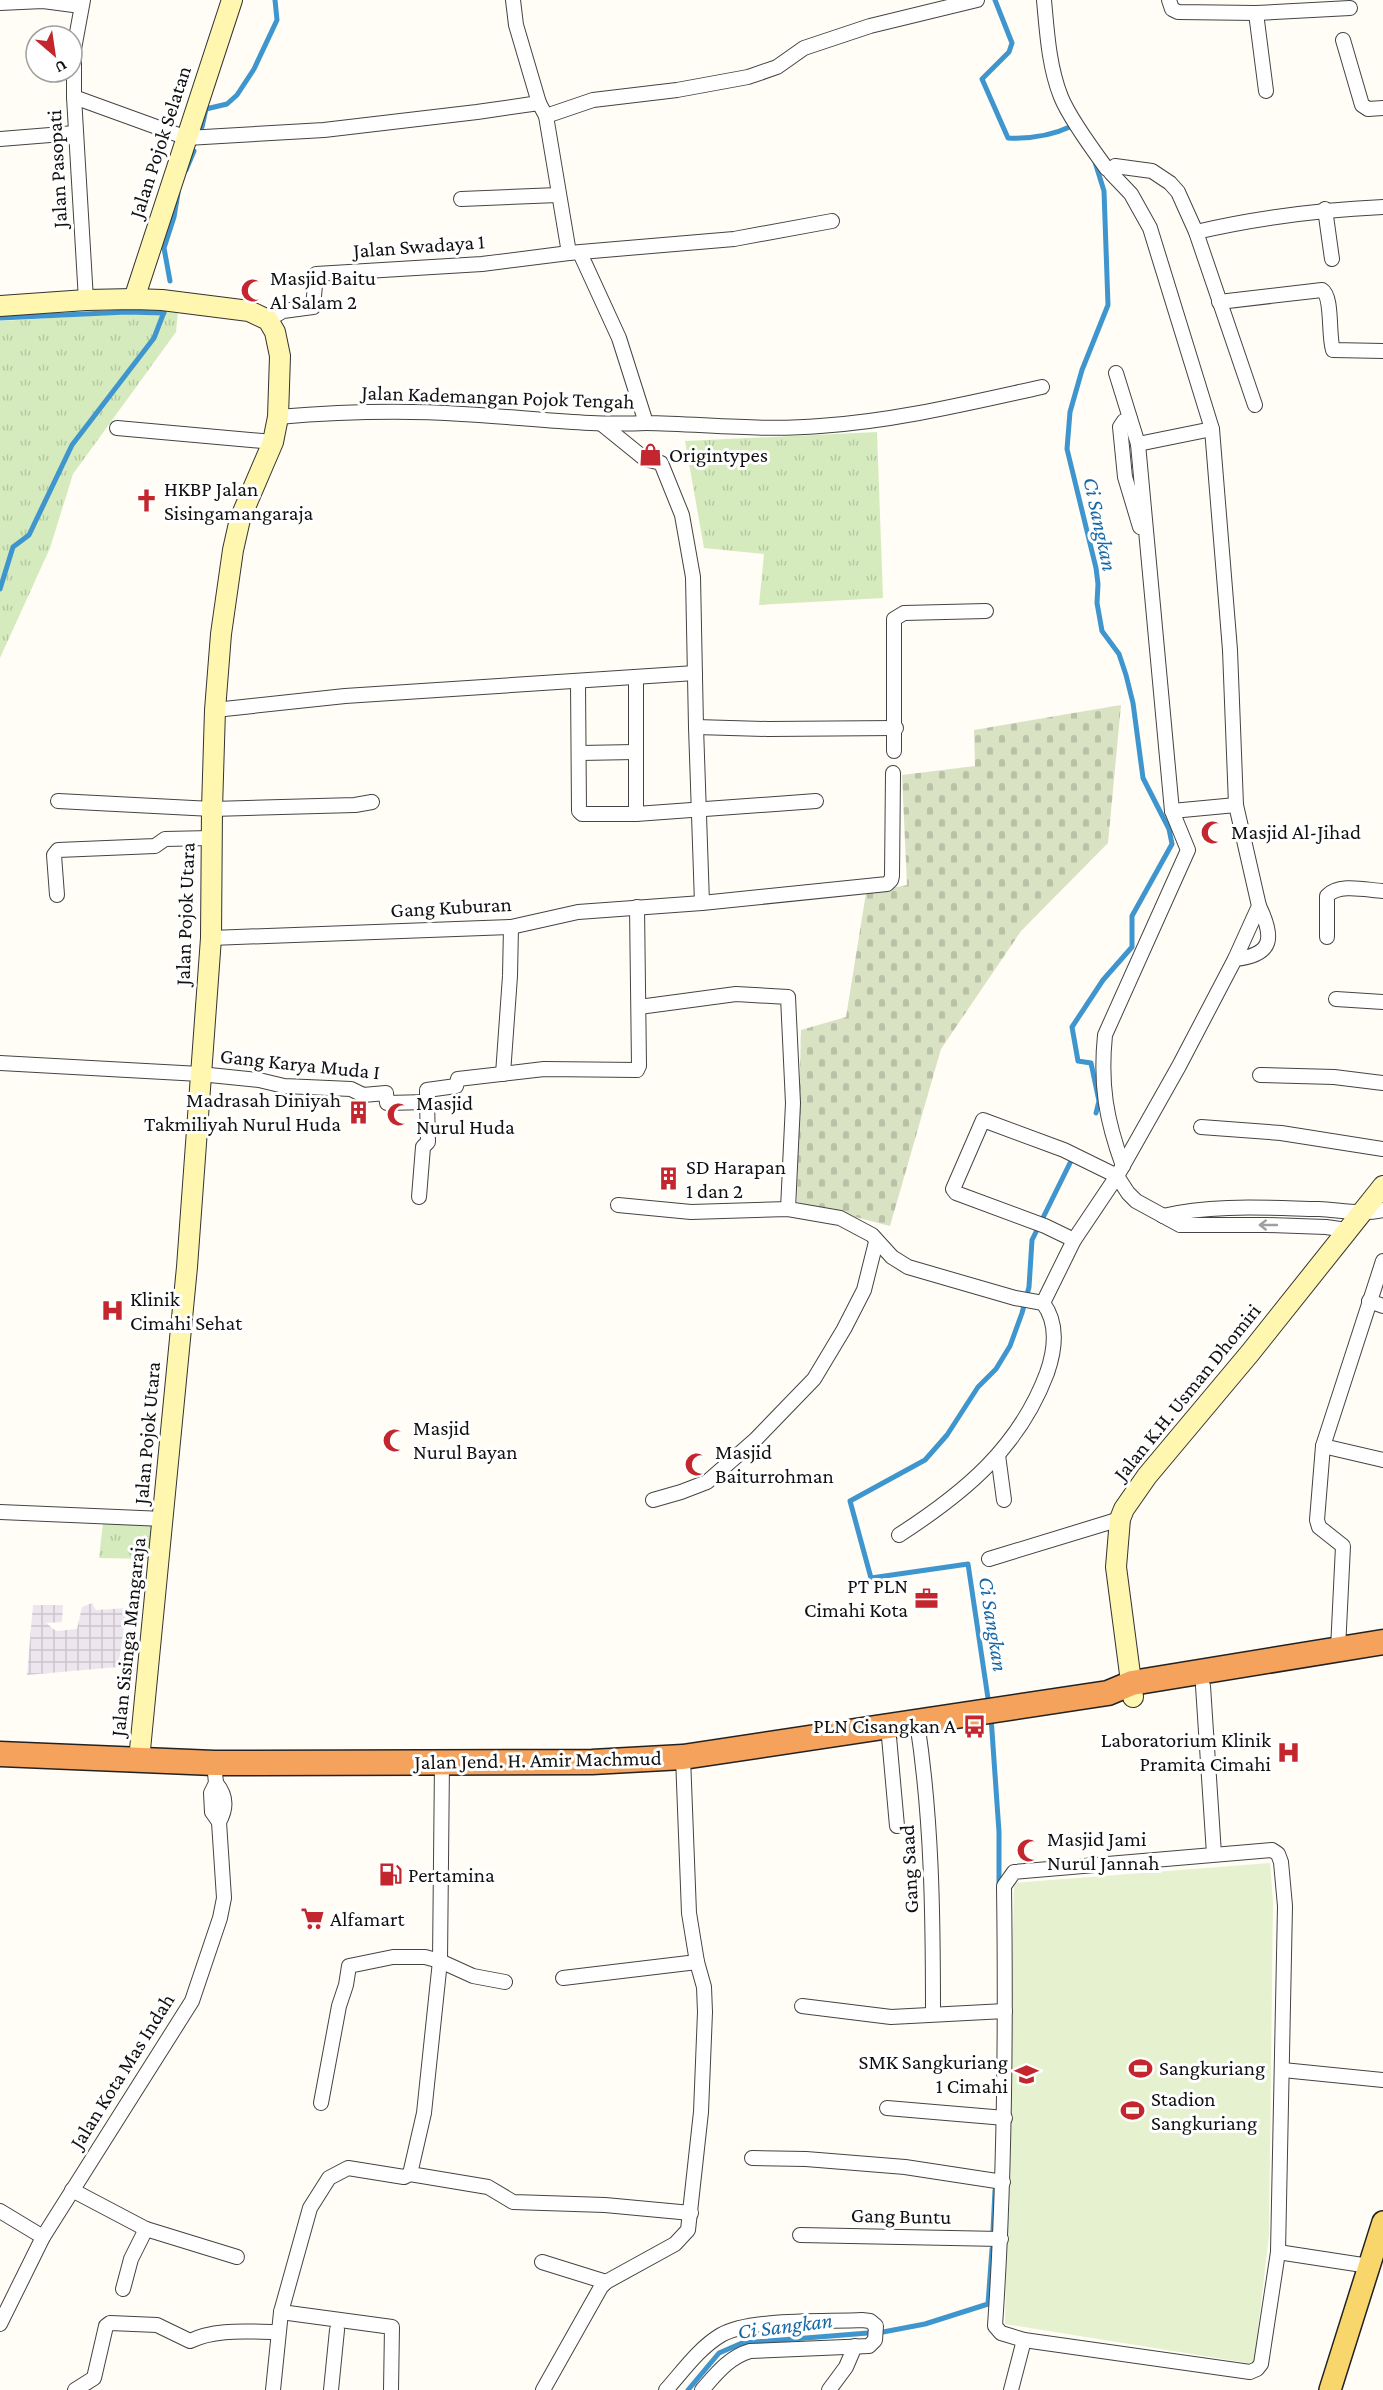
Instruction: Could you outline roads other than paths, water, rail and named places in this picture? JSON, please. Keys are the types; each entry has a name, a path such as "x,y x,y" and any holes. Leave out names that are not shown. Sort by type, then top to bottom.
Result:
{"highway":[{"name":"Jalan Jend. H. Amir Machmud","path":"1132,1690 1383,1642"},
{"name":"Jalan Jend. H. Amir Machmud","path":"0,1754 139,1760 215,1773 442,1762 592,1762 683,1757 1108,1693 1203,1686 1383,1656"}],"main road":[{"name":"Jalan Pojok Selatan","path":"134,299 232,0"},
{"path":"0,306 86,300 162,300 249,312 268,320"},
{"name":"Jalan Pojok Utara","path":"164,1519 187,1267 211,938 215,710 221,634 233,550 240,519 273,442 278,417 280,356 275,332 268,320"},
{"name":"Jalan K.H. Usman Dhomiri","path":"1132,1690 1116,1567 1120,1519 1128,1502 1147,1476 1243,1362 1361,1211 1382,1196"},
{"name":"Jalan Sisinga Mangaraja","path":"139,1760 164,1519"},
{"path":"1330,2390 1383,2223"}],"street":[{"path":"513,0 516,25 539,103 546,116 558,195 574,253 619,338 646,423"},
{"path":"546,116 593,100 677,90 748,77 777,67 804,48 870,26 978,0"},
{"path":"1044,0 1049,53 1060,95 1086,140 1140,206 1150,228 1212,429 1230,650 1236,805 1259,906 1269,930 1265,950 1257,955 1235,959"},
{"path":"1169,0 1172,9 1178,12 1256,13 1350,8"},
{"path":"0,3 82,3"},
{"name":"Jalan Pasopati","path":"82,3 74,49 74,97 86,300"},
{"path":"1256,13 1266,91"},
{"path":"1343,40 1362,105 1368,109 1383,108"},
{"path":"74,97 187,138 324,130 539,103"},
{"path":"0,139 75,133"},
{"path":"1111,169 1152,171 1170,183 1178,192 1196,232 1255,405"},
{"path":"461,199 558,195"},
{"path":"1196,232 1249,220 1325,209 1383,207"},
{"path":"1325,209 1332,260"},
{"path":"574,253 734,239 832,221"},
{"name":"Jalan Swadaya 1","path":"268,320 283,312 312,308 316,274 482,264 574,253"},
{"path":"1219,302 1322,290 1328,298 1330,339 1333,350 1338,352 1383,351"},
{"path":"1116,373 1138,444 1172,811 1188,850 1105,1035 1102,1059 1105,1106 1120,1171 1128,1193 1136,1201 1180,1225 1267,1225 1347,1230"},
{"name":"Jalan Kademangan Pojok Tengah","path":"278,417 360,413 460,414 603,425 646,423 736,428 820,426 901,416 1042,387"},
{"path":"1130,419 1124,421 1120,427 1125,477 1147,549"},
{"path":"603,425 645,459 662,463 682,515 693,577 702,903"},
{"path":"117,428 273,442"},
{"path":"1138,444 1212,429"},
{"path":"894,751 896,728 894,619 904,613 986,611"},
{"path":"215,710 345,696 695,673"},
{"path":"636,677 636,814"},
{"path":"578,682 579,811 585,816 816,801"},
{"path":"696,727 896,728"},
{"path":"580,753 635,752"},
{"name":"Gang Kuburan","path":"211,938 511,927 578,912 702,903 889,882 892,876 893,773"},
{"path":"58,801 212,809 355,805 372,802"},
{"path":"1172,811 1236,805"},
{"path":"57,895 54,855 58,850 155,846 165,839 211,838"},
{"path":"1327,937 1327,896 1330,893 1344,889 1383,891"},
{"path":"1043,1303 1074,1240 1120,1171 1179,1066 1235,959 1259,906"},
{"path":"419,1197 423,1148 428,1142 427,1090 456,1086 458,1079 548,1069 637,1070 639,1066 639,1007 637,907"},
{"path":"503,1074 511,927"},
{"path":"639,1007 735,994 788,997 793,1103 788,1209"},
{"path":"1336,999 1383,1002"},
{"path":"0,1063 200,1074"},
{"name":"Gang Karya Muda I","path":"200,1074 259,1080 284,1086 351,1089 363,1095 386,1093 387,1103 427,1102"},
{"path":"1260,1075 1334,1077 1383,1083"},
{"path":"1074,1240 1045,1226 956,1193 952,1189 983,1120 1120,1171"},
{"path":"1201,1127 1281,1133 1383,1149"},
{"path":"618,1205 691,1212 788,1209 840,1218 872,1235 892,1257 908,1268 1043,1303 1050,1312 1052,1320 1054,1336 1052,1359 1039,1395 1022,1427 980,1474 941,1508 899,1535"},
{"path":"1163,1216 1194,1210 1361,1211"},
{"path":"653,1500 707,1482 755,1440 814,1379 864,1290 876,1242"},
{"path":"1338,1649 1343,1546 1319,1527 1317,1520 1323,1446 1383,1261"},
{"path":"1369,1301 1383,1306"},
{"path":"1323,1446 1383,1460"},
{"path":"998,1455 1004,1500"},
{"path":"0,1512 164,1519"},
{"path":"989,1559 1120,1519"},
{"path":"1203,1686 1214,1854"},
{"name":"Gang Saad","path":"917,1722 926,1781 933,1902 933,2014"},
{"path":"888,1726 897,1826"},
{"path":"543,2390 587,2310 606,2282 675,2244 688,2230 705,2055 704,1987 697,1962 689,1913 683,1757"},
{"path":"410,2174 424,2113 440,1961 442,1762"},
{"name":"Jalan Kota Mas Indah","path":"0,2325 43,2237 192,2001 220,1918 224,1898 219,1822 225,1811 223,1791 215,1773"},
{"path":"1272,1850 1280,1856 1285,1906 1278,2252 1261,2364 1257,2369 1250,2372 1024,2340 1001,2332 995,2326 1001,2239 1005,2118 1002,2011 1004,1886 1014,1872 1272,1850"},
{"path":"321,2103 349,1966 393,1957 425,1958 440,1961 473,1976 505,1982"},
{"path":"563,1978 697,1962"},
{"path":"802,2006 891,2017 1002,2011"},
{"path":"1283,2070 1383,2080"},
{"path":"887,2108 1005,2118"},
{"path":"752,2158 806,2159 905,2166 1003,2182"},
{"path":"273,2390 281,2312 310,2208 329,2178 348,2168 404,2177 410,2174 488,2187 513,2202 605,2205 691,2213"},
{"path":"72,2190 146,2229 237,2258"},
{"path":"0,2211 43,2237"},
{"path":"123,2289 130,2259 146,2229"},
{"name":"Gang Buntu","path":"800,2235 1001,2239"},
{"path":"1278,2252 1369,2266"},
{"path":"542,2262 606,2282"},
{"path":"281,2312 392,2327 391,2390"},
{"path":"666,2390 705,2347 722,2334 747,2325 862,2320 870,2321 876,2326 873,2344 738,2355 717,2372 702,2390"},
{"path":"75,2390 94,2378 106,2326 110,2323 157,2325 190,2341 199,2336 228,2332 279,2332"},
{"path":"331,2390 337,2330"},
{"path":"1011,2390 1024,2340"},
{"path":"829,2390 846,2367 855,2346"}],"waterway":[{"path":"202,127 206,109 227,104 237,95 254,69 277,20 275,0"},
{"name":"Ci Sangkan","path":"995,0 1012,43 1009,52 982,79 1008,138 1033,137 1072,126 1075,128"},
{"path":"186,170 194,151"},
{"name":"Ci Sangkan","path":"1095,162 1104,191 1108,305 1082,370 1070,412 1067,449 1096,568 1097,603 1102,631 1119,654 1126,675 1133,703 1143,778 1169,829 1172,844 1132,916 1132,947 1103,980 1072,1027 1078,1061 1091,1063 1099,1101 1096,1113"},
{"path":"170,281 164,248 174,217 178,193"},
{"path":"0,318 127,312 164,313"},
{"path":"0,589 13,547 29,535 72,445 154,338 164,312"},
{"name":"Ci Sangkan","path":"989,1705 968,1564 871,1578 850,1501 925,1460 947,1435 978,1387 996,1369 1010,1346 1022,1313 1029,1287 1032,1240 1070,1163"},
{"name":"Ci Sangkan","path":"991,1717 999,1832 999,1887"},
{"name":"Ci Sangkan","path":"993,2230 995,2190"},
{"name":"Ci Sangkan","path":"883,2332 925,2324 988,2304 992,2249"},
{"name":"Ci Sangkan","path":"688,2390 719,2353 742,2343 868,2333"}],"place":[{"name":"Masjid Baitu Al Salam 2","path":"252,290"},
{"name":"Origintypes","path":"651,455"},
{"name":"HKBP Jalan Sisingamangaraja","path":"146,501"},
{"name":"Masjid Al-Jihad","path":"1213,832"},
{"name":"Madrasah Diniyah Takmiliyah Nurul Huda","path":"359,1112"},
{"name":"Masjid Nurul Huda","path":"398,1115"},
{"name":"SD Harapan 1 dan 2","path":"668,1179"},
{"name":"Klinik Cimahi Sehat","path":"112,1311"},
{"name":"Masjid Nurul Bayan","path":"395,1440"},
{"name":"Masjid Baiturrohman","path":"697,1464"},
{"name":"PT PLN Cimahi Kota","path":"926,1598"},
{"name":"PLN Cisangkan A","path":"974,1726"},
{"name":"Laboratorium Klinik Pramita Cimahi","path":"1289,1752"},
{"name":"Masjid Jami Nurul Jannah","path":"1029,1851"},
{"name":"Pertamina","path":"390,1875"},
{"name":"Alfamart","path":"312,1919"},
{"name":"Sangkuriang","path":"1141,2068"},
{"name":"SMK Sangkuriang 1 Cimahi","path":"1026,2074"},
{"name":"Stadion Sangkuriang","path":"1133,2111"}]}
